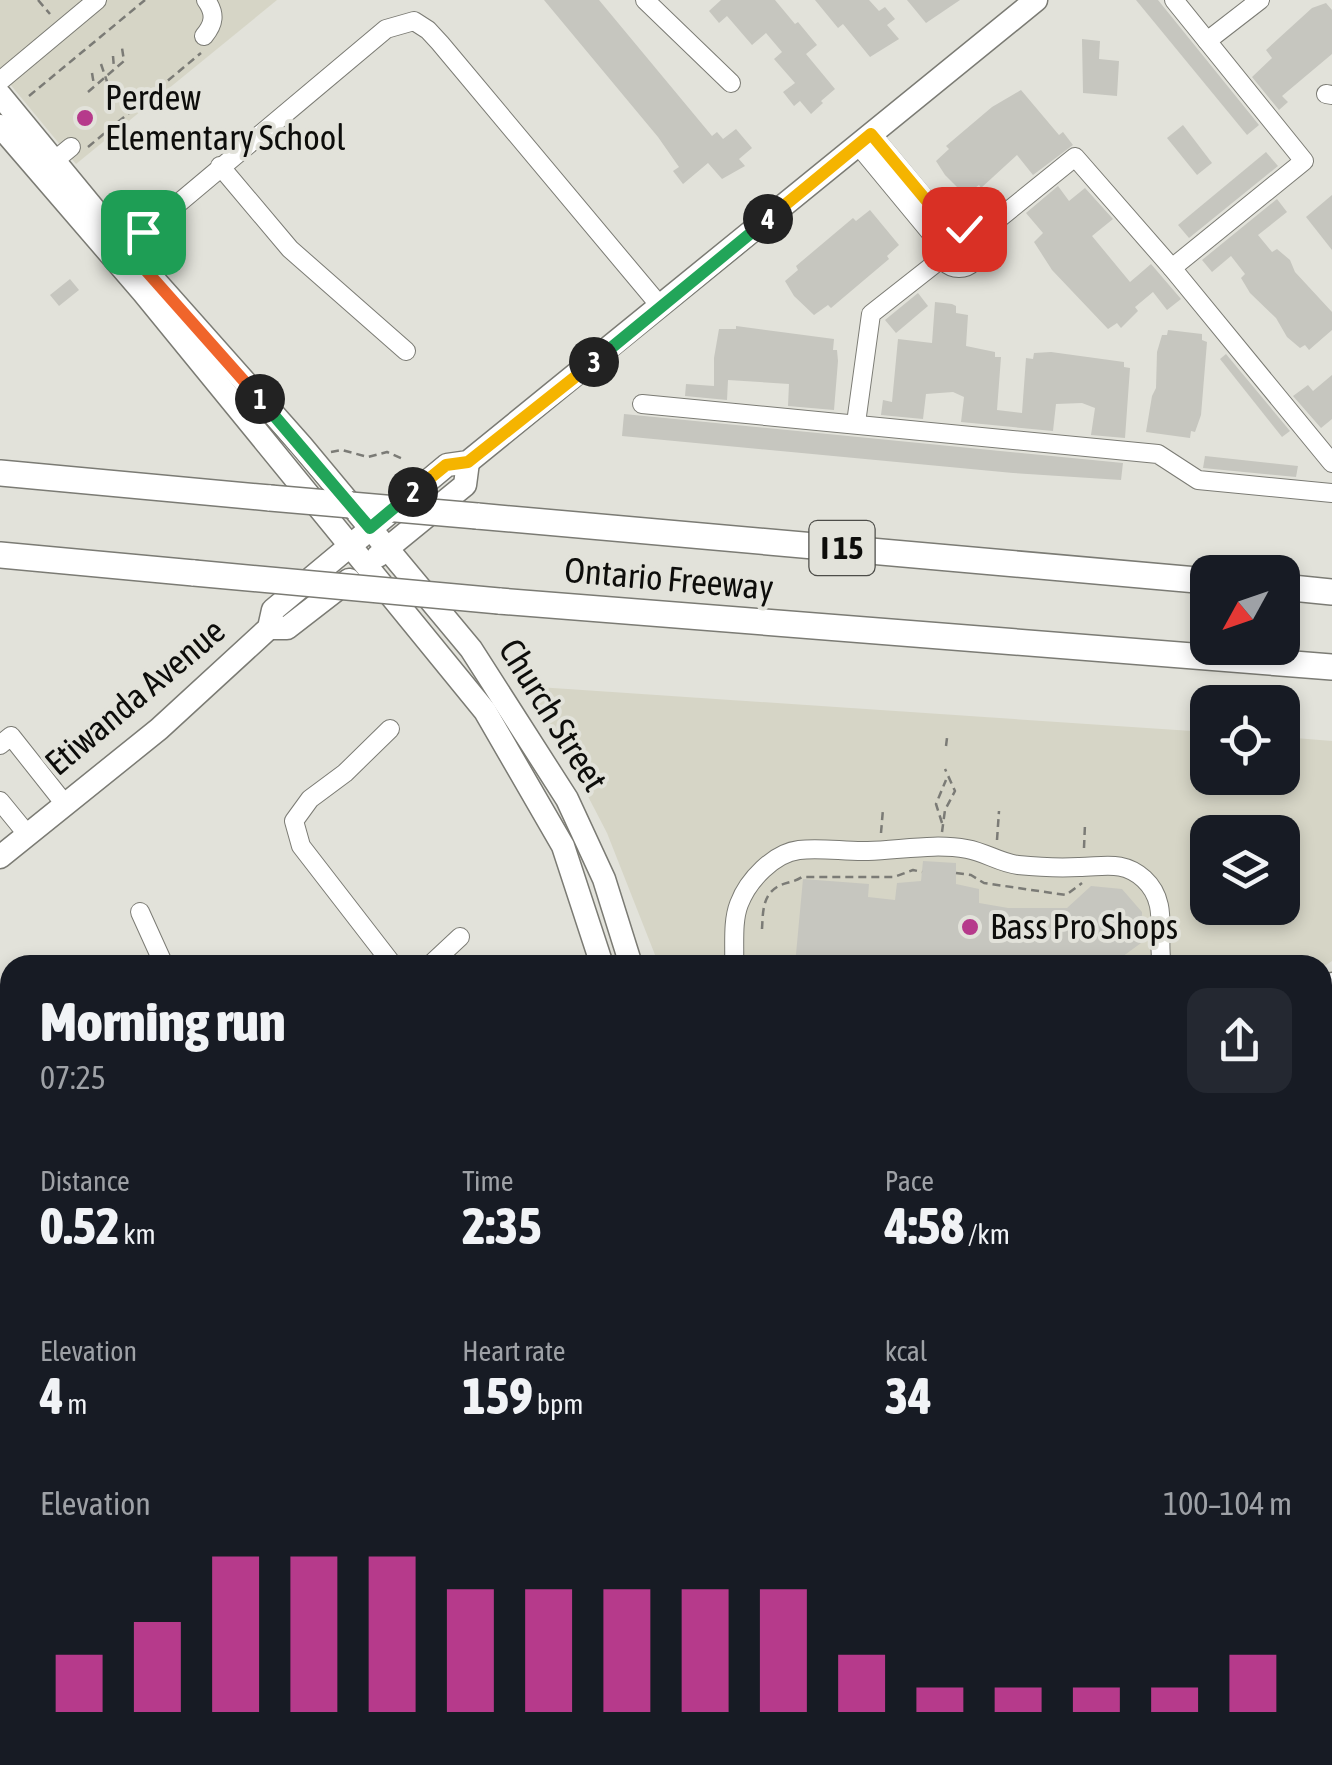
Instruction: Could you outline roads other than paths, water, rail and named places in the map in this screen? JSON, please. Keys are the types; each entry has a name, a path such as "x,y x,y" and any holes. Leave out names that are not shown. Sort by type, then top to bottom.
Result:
{"highway":[{"name":"Ontario Freeway","path":"0,473 1190,579"},
{"name":"Ontario Freeway","path":"0,555 1332,668"},
{"path":"1300,589 1332,592"}],"main road":[{"name":"Etiwanda Avenue","path":"0,857 159,728 269,628 273,610 446,465 468,462 1036,0"},
{"path":"16,110 70,152 120,252"},
{"path":"16,110 120,252"},
{"name":"Church Street","path":"120,252 301,445 471,649 567,798 604,879 628,955"},
{"name":"Church Street","path":"120,252 474,697 563,846 599,955"},
{"name":"Etiwanda Avenue","path":"269,628 287,628 465,485 468,462"}],"street":[{"path":"0,81 97,0"},
{"path":"205,42 213,17 206,0"},
{"path":"645,0 731,83"},
{"path":"1172,268 1304,161 1174,0"},
{"path":"1207,41 1260,0"},
{"path":"120,252 386,29 414,21 440,43 660,307"},
{"path":"856,424 872,314 944,244 964,229 976,237 979,248 972,264 956,269 944,244 865,140"},
{"path":"976,237 1075,157 1332,463"},
{"path":"220,166 290,249 406,351"},
{"path":"642,404 1158,454 1198,480 1332,493"},
{"path":"386,955 301,846 294,821 310,799 345,773 390,729"},
{"path":"0,746 11,736 64,804"},
{"path":"0,801 27,834"},
{"path":"735,955 738,905 755,878 782,856 799,850 904,847 967,849 1018,865 1083,868 1106,863 1127,867 1155,892 1160,907 1162,955"},
{"path":"140,912 159,955"},
{"path":"441,955 460,938"}],"place":[{"name":"Perdew Elementary School","path":"85,118"},
{"name":"Bass Pro Shops","path":"970,927"}]}
